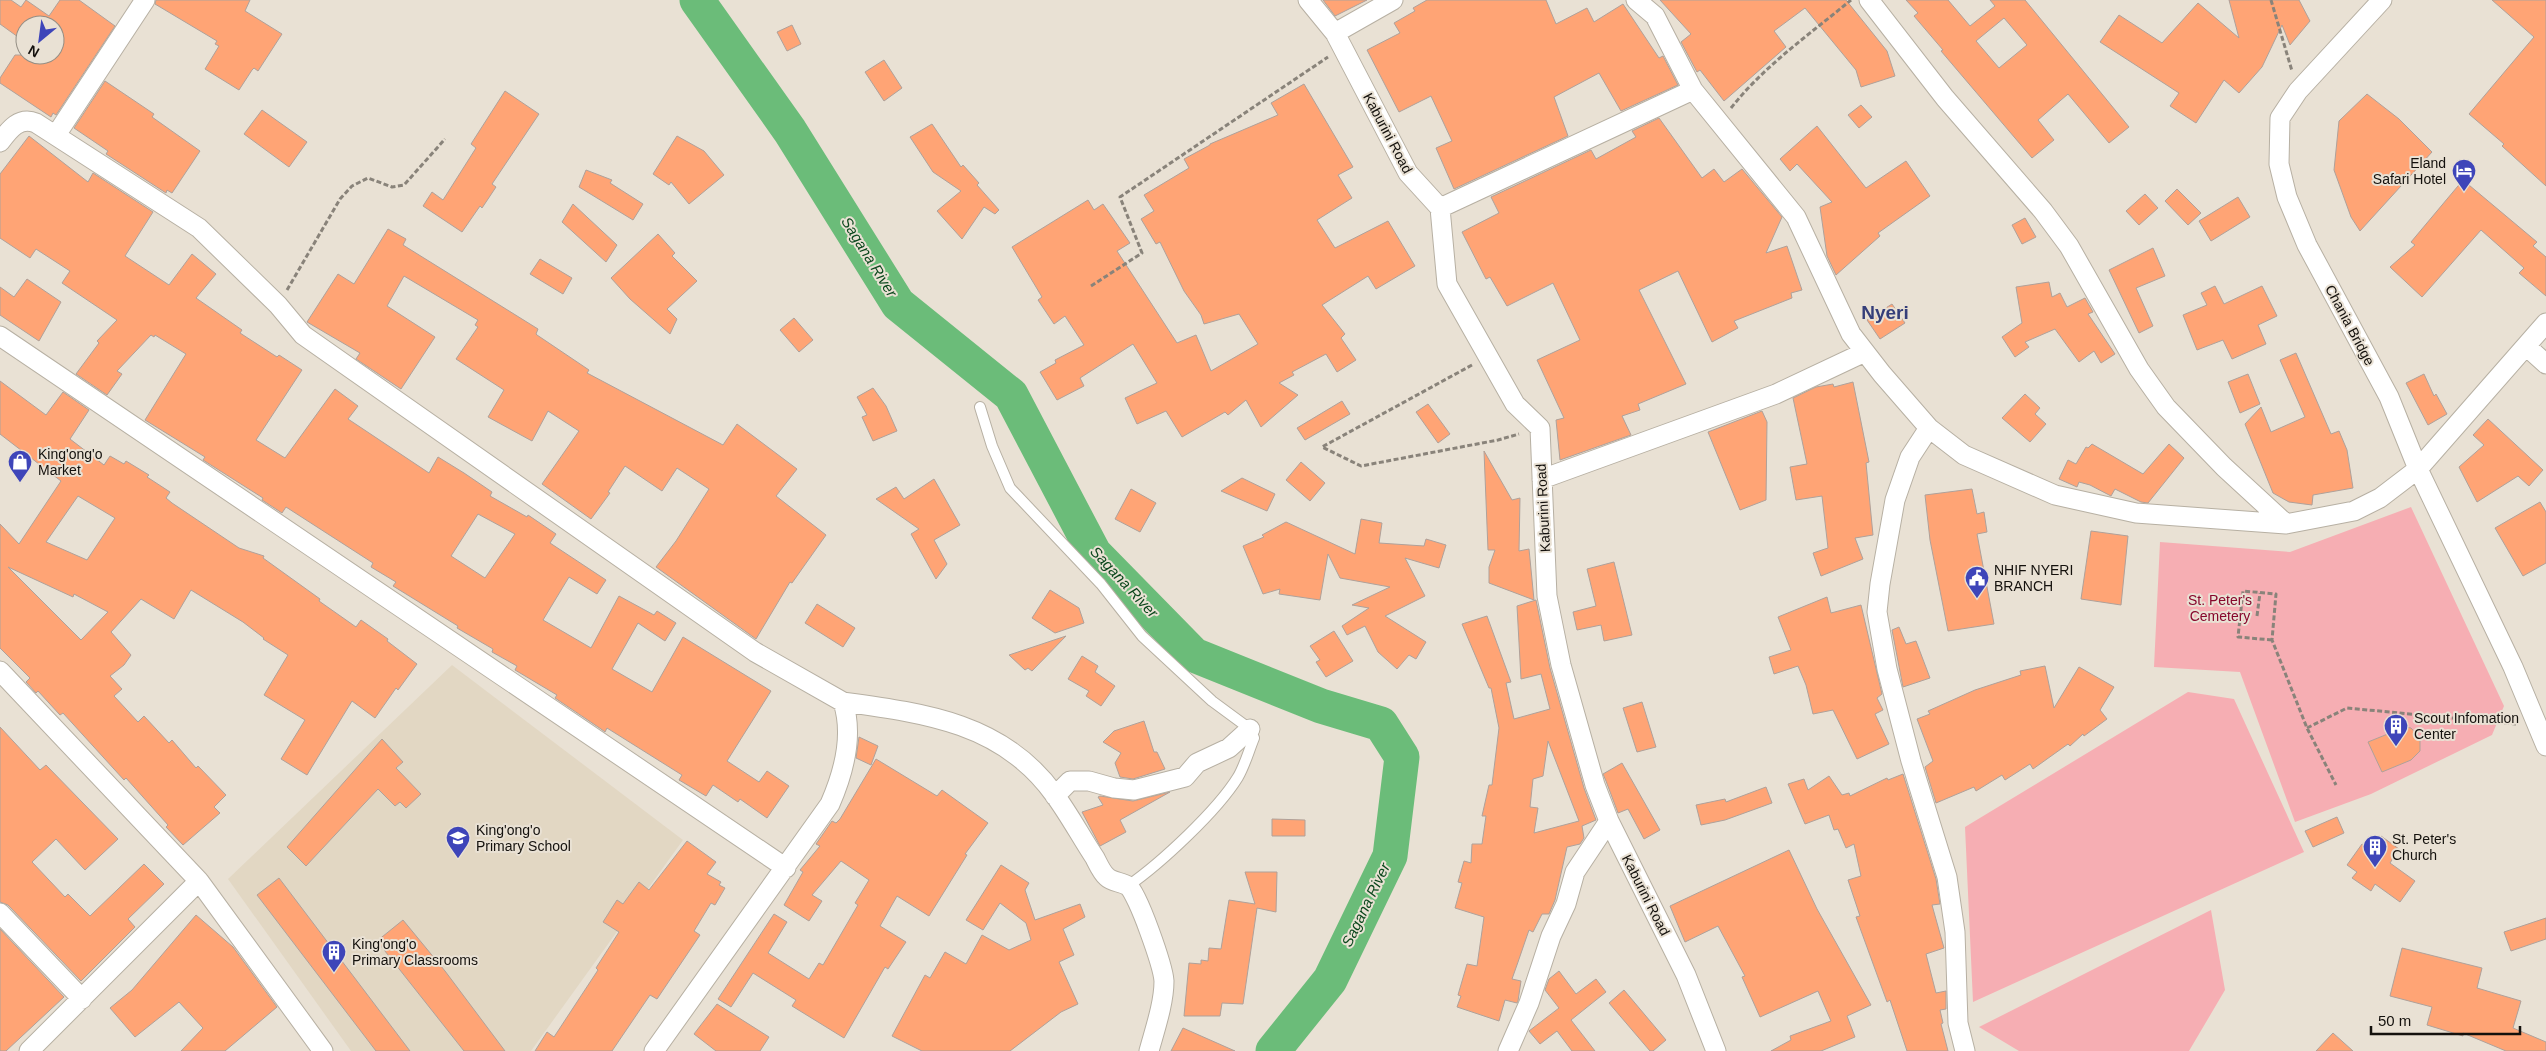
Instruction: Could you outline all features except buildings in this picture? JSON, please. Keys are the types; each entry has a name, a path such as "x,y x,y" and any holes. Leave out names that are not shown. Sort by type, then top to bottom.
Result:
{"street":[{"name":"Kaburini Road","path":"1308,0 1339,40 1408,173 1440,208"},
{"path":"1339,40 1393,0"},
{"path":"1636,0 1655,16 1693,90 1796,217 1851,334 1865,352 1930,428 1964,455 2055,495 2136,513 2286,524 2354,511 2380,498 2418,470 2546,324"},
{"path":"1869,0 1945,98 2043,211 2069,246 2139,369 2166,407 2224,467 2286,524"},
{"name":"Chania Bridge","path":"2382,0 2298,91 2280,118 2279,164 2287,197 2307,245 2389,397 2418,470 2541,723 2546,746"},
{"path":"56,135 140,2"},
{"path":"1540,428 1515,404 1448,284 1440,208 1693,90"},
{"path":"0,142 10,129 28,120 56,135 200,228 278,305 303,335 755,652 843,702 926,715 992,738 1017,753 1036,770 1055,796 1107,878 1128,886 1140,906 1158,954 1164,981 1149,1051"},
{"path":"0,336 786,868"},
{"path":"2526,346 2546,364"},
{"path":"1542,479 1776,394 1865,352"},
{"name":"Kaburini Road","path":"1540,428 1547,596 1561,665 1595,785 1609,821 1686,975 1716,1051"},
{"path":"1930,428 1910,456 1895,500 1877,612 1886,668 1911,761 1947,877 1955,932 1958,1023 1965,1051"},
{"path":"0,671 199,881 323,1051"},
{"path":"654,1051 830,804 842,776 849,719 843,702"},
{"path":"1055,796 1070,781 1090,782 1114,788 1134,790 1185,777 1196,763 1229,748 1250,729"},
{"path":"1508,1051 1529,1003 1551,936 1566,904 1575,872 1609,821"},
{"path":"29,1051 199,881"},
{"path":"0,913 82,999"}],"lane":[{"path":"980,407 992,446 1010,488 1101,584 1142,636 1212,701 1250,729 1254,738 1238,777 1208,813 1150,870 1128,886"}],"path":[{"path":"1720,121 1744,91 1781,57 1851,0"},
{"path":"2271,0 2298,91"},
{"path":"1091,286 1142,253 1120,197 1339,40"},
{"path":"278,305 340,199 352,186 368,178 392,188 404,185 445,139"},
{"path":"1488,356 1322,448 1360,466 1498,440 1540,428"},
{"path":"2272,640 2238,637 2243,591 2276,594 2272,640 2307,728 2336,785"},
{"path":"2257,616 2260,593"},
{"path":"2307,728 2347,708 2541,723"}],"shaded area":[{"name":"King'ong'o Primary School","path":"452,665 683,840 531,1051 351,1051 228,879"}],"green space":[{"name":"St. Peter's Cemetery","path":"2411,507 2504,706 2492,735 2371,794 2295,822 2240,672 2154,667 2160,542 2290,552"},
{"path":"2188,692 2234,699 2304,852 1973,1002 1965,827"},
{"path":"2211,910 2225,990 2189,1051 2019,1051 1979,1027"}],"waterway":[{"name":"Sagana River","path":"697,0 790,131 898,304 1011,395 1094,553 1194,655 1321,706 1381,724 1402,757 1390,856 1330,980 1273,1051"}],"place":[{"name":"Eland Safari Hotel","path":"2464,192"},
{"name":"King'ong'o Market","path":"20,483"},
{"name":"NHIF NYERI BRANCH","path":"1977,599"},
{"name":"Scout Infomation Center","path":"2396,747"},
{"name":"King'ong'o Primary School","path":"458,859"},
{"name":"St. Peter's Church","path":"2375,868"},
{"name":"King'ong'o Primary Classrooms","path":"334,973"}],"district":[{"name":"Nyeri","path":"1885,312"}]}
